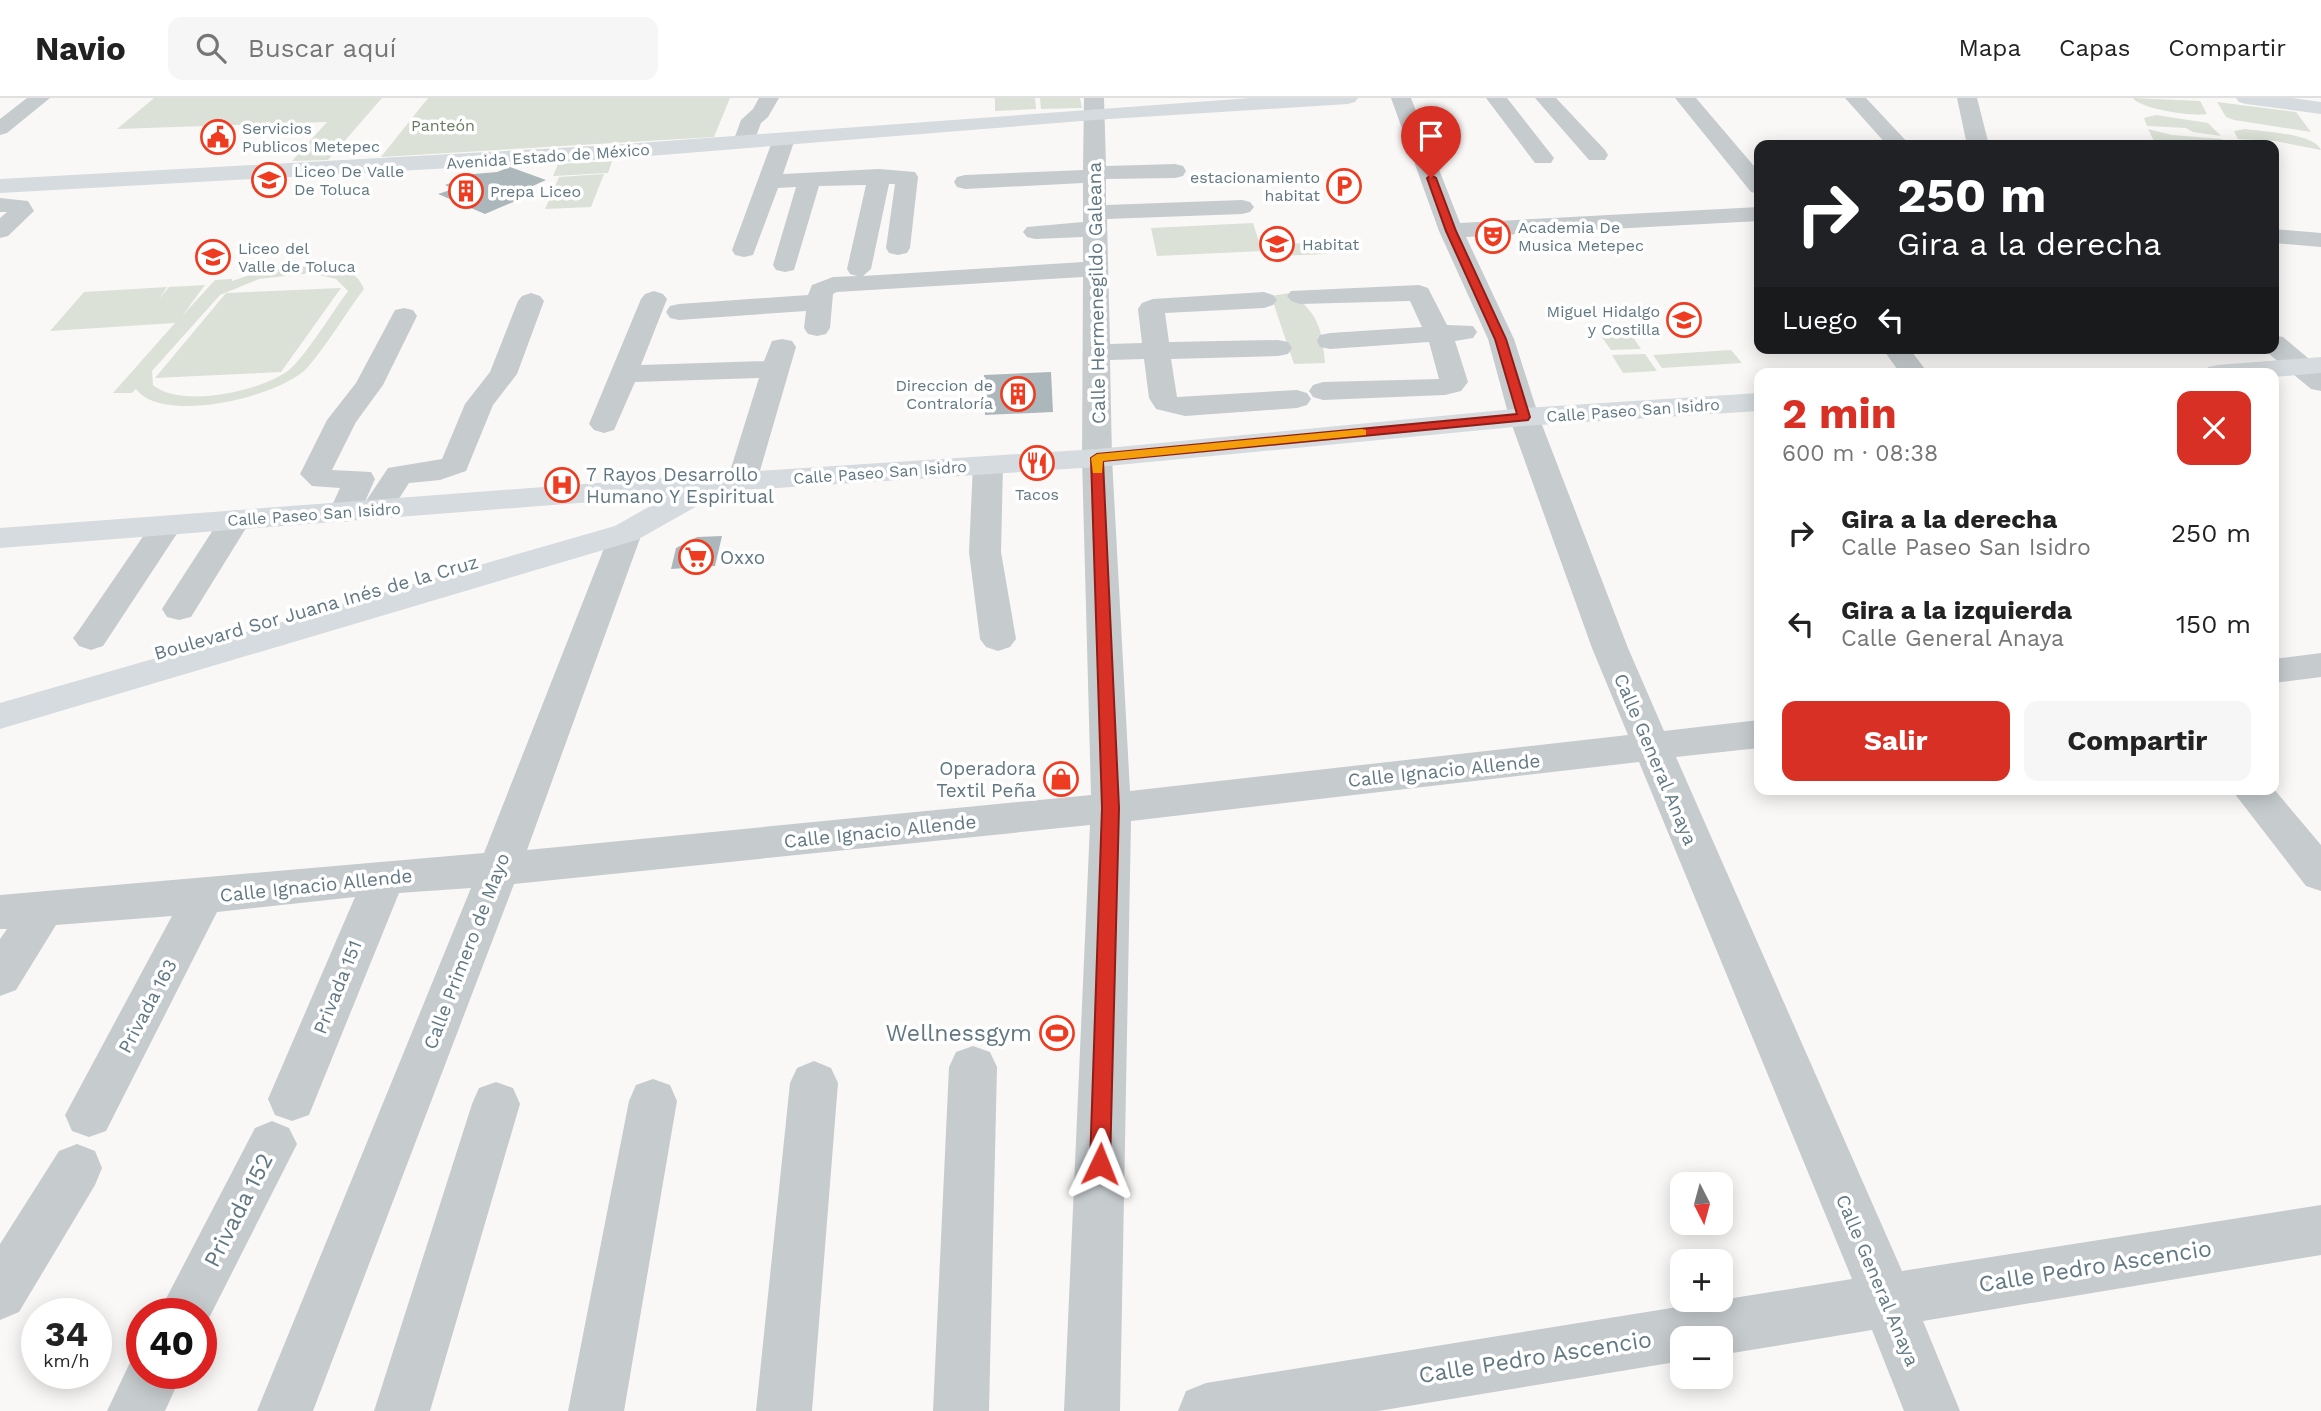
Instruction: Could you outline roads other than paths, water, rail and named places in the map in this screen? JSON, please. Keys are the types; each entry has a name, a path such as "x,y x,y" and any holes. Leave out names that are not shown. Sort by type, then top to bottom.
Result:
{"main road":[{"path":"1094,106 1348,98"},
{"path":"2246,98 2321,108"},
{"name":"Avenida Estado de México","path":"0,186 428,164 744,142 1094,106"},
{"path":"2279,372 2314,371"},
{"name":"Calle Paseo San Isidro","path":"0,538 377,509 633,513 728,482 1097,458 1524,417 1754,402"},
{"path":"633,513 728,482"},
{"name":"Boulevard Sor Juana Inés de la Cruz","path":"0,697 633,513"},
{"name":"Boulevard Sor Juana Inés de la Cruz","path":"0,716 633,513"}],"street":[{"path":"0,119 27,98"},
{"path":"0,129 40,98"},
{"path":"744,142 751,120 761,113 769,98"},
{"name":"Calle General Anaya","path":"1401,98 1451,231 1499,335 1524,417 1582,578 1650,747 1887,1299 1932,1411"},
{"path":"1496,98 1543,158"},
{"path":"1545,98 1597,155"},
{"path":"1685,98 1754,181"},
{"path":"1855,98 1894,140"},
{"path":"1967,98 1977,140"},
{"name":"Calle Hermenegildo Galeana","path":"1092,1411 1111,808 1097,458 1098,183 1094,106"},
{"path":"744,250 784,139"},
{"path":"1035,232 1098,183 1175,171"},
{"path":"770,181 810,179 842,188 878,176 904,176 908,179 898,248"},
{"path":"859,269 878,176"},
{"path":"785,265 810,179"},
{"path":"965,182 1098,183 1242,198"},
{"path":"0,205 20,206 22,211 0,231"},
{"path":"1451,231 1754,214"},
{"path":"2283,237 2321,240"},
{"path":"2283,237 2321,260"},
{"path":"817,328 821,290 833,285 1096,269"},
{"path":"1264,300 1155,306 1150,311 1167,353 1163,398 1173,405 1185,407 1310,395 1451,386 1453,378 1433,337 1423,295 1414,291 1300,296"},
{"path":"604,424 654,299"},
{"path":"377,509 399,475 446,470 455,465 479,404 503,374 531,301"},
{"path":"679,312 705,318 819,302"},
{"path":"345,512 360,479 318,478 315,474 342,420 369,385 404,316"},
{"path":"1330,341 1499,335"},
{"path":"2279,347 2314,371"},
{"path":"1098,356 1278,348"},
{"path":"1900,354 1910,368"},
{"path":"624,374 779,358 728,482"},
{"path":"988,465 986,577 998,639"},
{"name":"Calle Primero de Mayo","path":"285,1411 499,869 633,513"},
{"path":"179,609 235,520"},
{"path":"91,638 166,526"},
{"path":"2279,670 2321,664"},
{"name":"Calle Ignacio Allende","path":"0,912 499,869 1111,808 1754,735"},
{"path":"2255,795 2321,874"},
{"name":"Privada 151","path":"292,1099 384,877"},
{"name":"Privada 163","path":"89,1115 204,896"},
{"path":"0,977 44,907"},
{"path":"961,1411 973,1067"},
{"path":"784,1411 814,1083"},
{"path":"596,1411 653,1101"},
{"path":"402,1411 496,1104"},
{"name":"Privada 152","path":"192,1298 272,1144"},
{"path":"0,1293 76,1168"},
{"name":"Calle Pedro Ascencio","path":"1206,1411 2321,1230"},
{"path":"135,1411 146,1389"}],"place":[{"name":"Servicios Publicos Metepec","path":"218,137"},
{"name":"Liceo De Valle De Toluca","path":"269,180"},
{"name":"estacionamiento habitat","path":"1344,186"},
{"name":"Prepa Liceo","path":"466,191"},
{"name":"Academia De Musica Metepec","path":"1493,236"},
{"name":"Habitat","path":"1277,244"},
{"name":"Liceo del Valle de Toluca","path":"213,257"},
{"name":"Miguel Hidalgo y Costilla","path":"1684,320"},
{"name":"Direccion de Contraloría","path":"1018,394"},
{"name":"Tacos","path":"1037,463"},
{"name":"7 Rayos Desarrollo Humano Y Espiritual","path":"562,485"},
{"name":"Oxxo","path":"696,557"},
{"name":"Operadora Textil Peña","path":"1061,779"},
{"name":"Wellnessgym","path":"1057,1033"}],"park label":[{"name":"Panteón","path":"443,125"}]}
